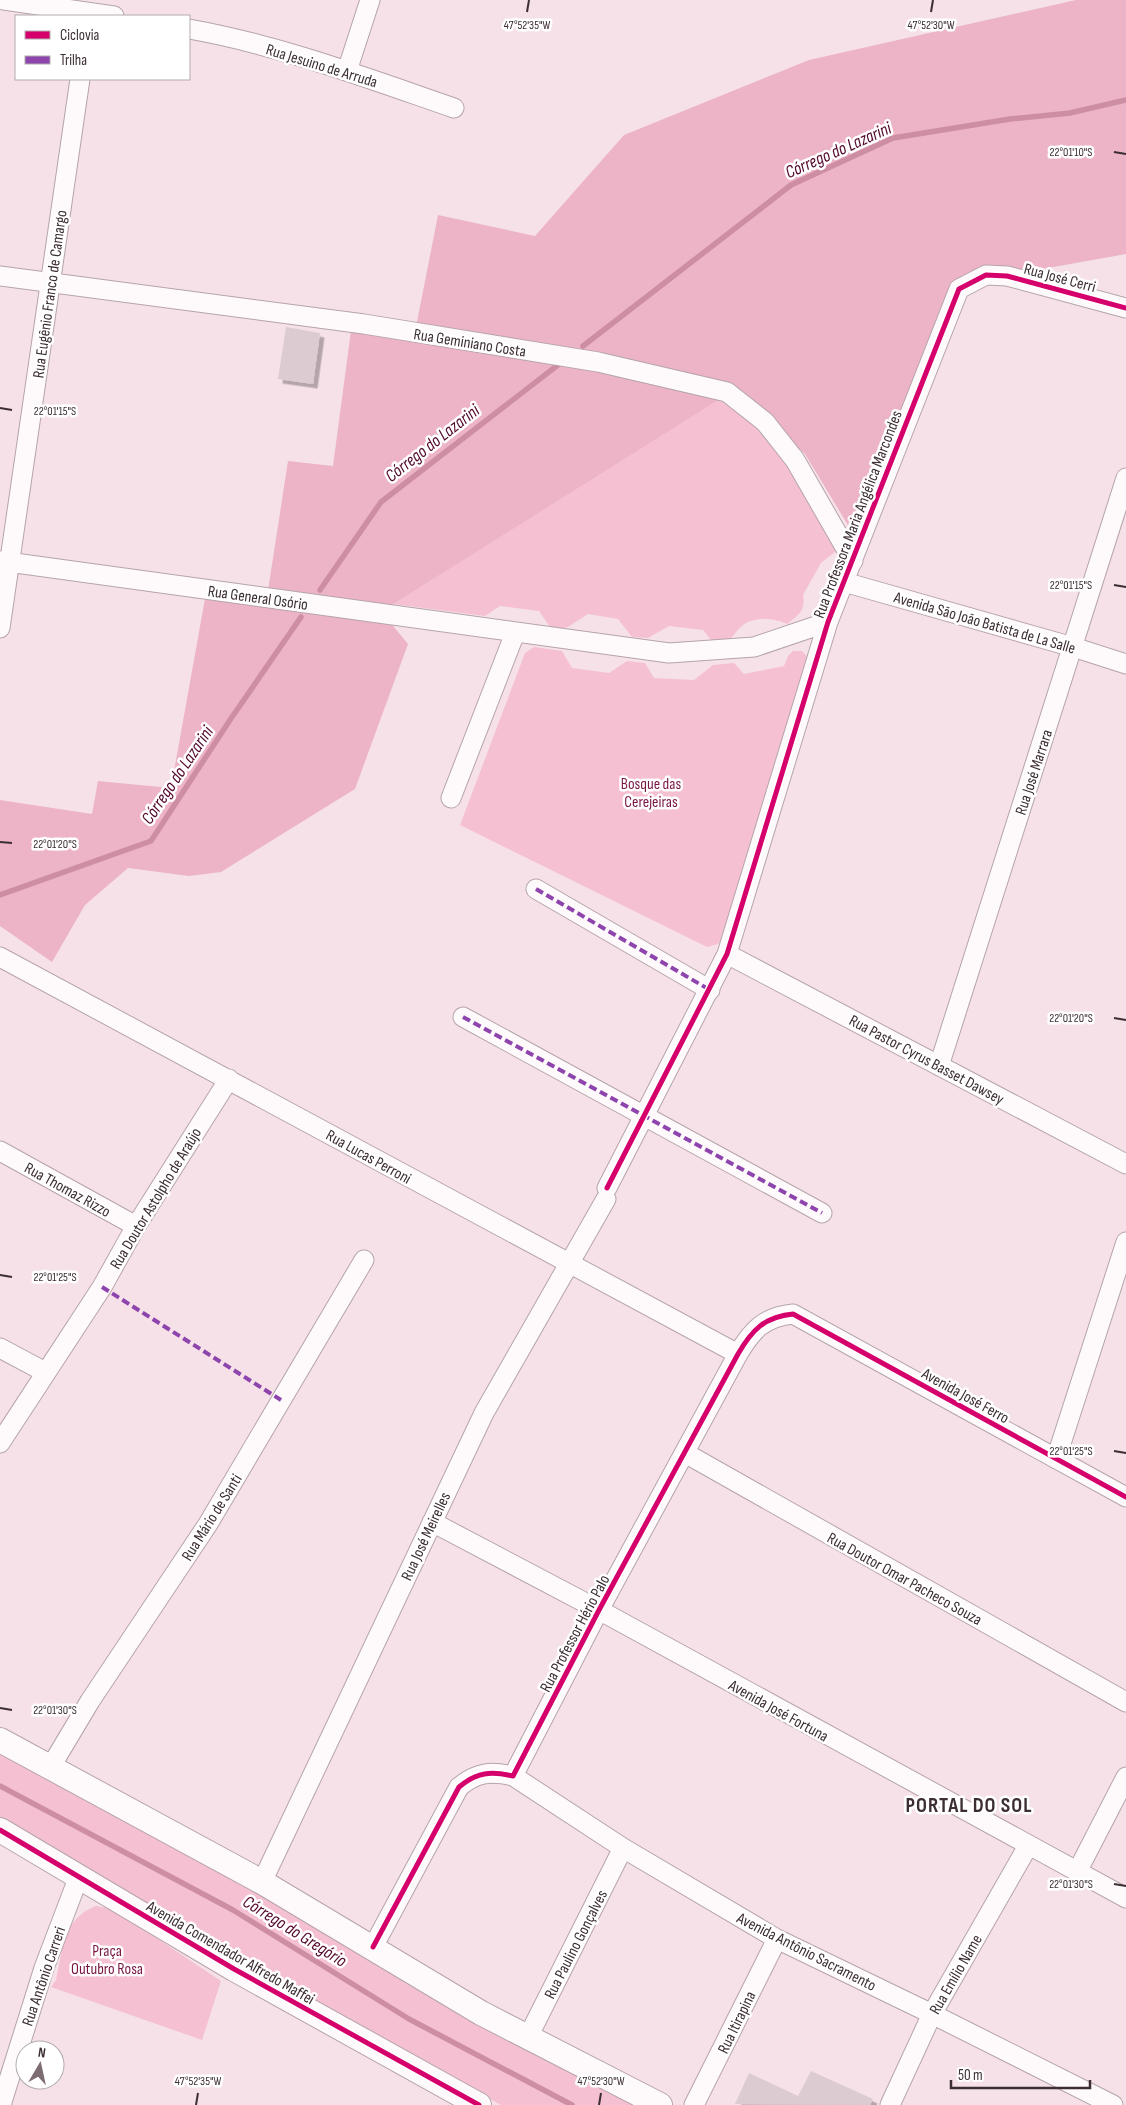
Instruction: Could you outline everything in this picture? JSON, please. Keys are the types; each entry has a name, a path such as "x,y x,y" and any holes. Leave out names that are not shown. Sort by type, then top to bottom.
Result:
{"main road":[{"path":"0,1740 262,1882 373,1946 481,2013 527,2039 660,2105"},
{"name":"Avenida Comendador Alfredo Maffei","path":"0,1830 234,1969 479,2105"}],"street":[{"path":"4,0 90,9 111,15"},
{"path":"347,71 370,0"},
{"name":"Rua Jesuino de Arruda","path":"190,29 218,34 347,71 454,108"},
{"name":"Rua Eugênio Franco de Camargo","path":"0,628 5,562 50,283 80,80"},
{"name":"Rua José Cerri","path":"986,275 1007,276 1126,308"},
{"name":"Rua Professora Maria Angélica Marcondes","path":"643,1115 728,954 828,622 958,289 986,275"},
{"name":"Rua Geminiano Costa","path":"0,276 364,324 598,362 727,392 765,422 795,460 853,561"},
{"name":"Rua José Marrara","path":"939,1066 1126,478"},
{"name":"Rua General Osório","path":"5,562 669,653 754,647 828,622"},
{"name":"Avenida São João Batista de La Salle","path":"844,582 1073,647 1126,664"},
{"path":"450,798 516,632"},
{"path":"536,889 710,990"},
{"name":"Rua Pastor Cyrus Basset Dawsey","path":"728,954 1126,1164"},
{"name":"Rua Lucas Perroni","path":"0,957 229,1079 568,1265 738,1354"},
{"path":"463,1017 822,1213"},
{"name":"Rua Doutor Astolpho de Araújo","path":"0,1443 102,1287 136,1226 229,1079"},
{"name":"Rua José Meirelles","path":"262,1882 484,1413 606,1194 643,1115"},
{"name":"Rua Thomaz Rizzo","path":"0,1152 136,1226"},
{"path":"1056,1459 1126,1242"},
{"name":"Rua Mário de Santi","path":"50,1768 90,1701 208,1524 364,1260"},
{"name":"Avenida José Ferro","path":"793,1314 1126,1497"},
{"name":"Rua Professor Hério Palo","path":"513,1776 599,1610 738,1354 756,1328 777,1316 793,1314"},
{"path":"0,1348 45,1372"},
{"name":"Rua Doutor Omar Pacheco Souza","path":"685,1453 1126,1702"},
{"name":"Avenida José Fortuna","path":"432,1522 599,1610 1126,1898"},
{"path":"373,1946 459,1786 481,1774 495,1772 513,1776"},
{"name":"Avenida Antônio Sacramento","path":"513,1776 623,1848 777,1939 932,2014 1088,2100 1113,2105"},
{"path":"1077,1872 1126,1777"},
{"name":"Rua Emílio Name","path":"890,2105 932,2014 1028,1846"},
{"name":"Rua Paulino Gonçalves","path":"527,2039 623,1848"},
{"name":"Rua Antônio Carreri","path":"1,2105 44,1968 79,1876"},
{"name":"Rua Itirapina","path":"694,2105 777,1939"}],"green space":[{"path":"726,394 848,532 840,548 821,563 803,595 804,600 801,612 787,624 777,620 758,619 746,623 729,641 712,641 703,630 669,626 648,638 632,637 618,619 588,614 568,627 552,630 539,611 500,606 485,616 393,604"},
{"name":"Bosque das Cerejeiras","path":"534,647 562,651 572,668 609,673 627,661 645,663 654,678 694,680 713,665 734,663 744,674 784,666 788,656 793,651 802,651 811,661 726,934 718,944 707,947 460,825 525,653"},
{"path":"0,1751 182,1847 639,2105 501,2105 486,2097 85,1871 0,1818"},
{"name":"Praça Outubro Rosa","path":"96,1906 113,1909 221,1981 202,2040 51,1987 56,1980 63,1946 71,1927 85,1911"}],"shaded area":[{"path":"1076,0 1126,0 1126,254 970,282 863,550 805,454 734,390 379,613 267,597 288,461 333,466 352,323 415,332 438,215 535,236 624,135 809,60"},
{"path":"206,593 389,621 408,644 355,789 221,872 189,876 128,868 85,905 52,962 0,926 0,800 92,814 98,781 171,788"}],"building":[{"path":"286,327 320,333 313,384 278,379"},
{"path":"811,2071 873,2099 870,2105 735,2104 749,2073 798,2096"}],"waterway":[{"name":"Córrego do Lazarini","path":"583,346 791,185 893,138 1010,119 1070,113 1126,100"},
{"name":"Córrego do Lazarini","path":"320,590 381,502 563,361"},
{"name":"Córrego do Lazarini","path":"0,895 151,841 230,720 301,617"},
{"name":"Córrego do Gregório","path":"0,1786 233,1910 409,2019 572,2105"}],"marked path":[{"path":"536,889 710,990"},
{"path":"463,1017 822,1213"},
{"path":"102,1287 281,1400"}],"cycle path":[{"path":"607,1188 727,954 828,622 959,289 986,275 1007,276 1126,308"},
{"path":"373,1947 459,1787 472,1778 485,1774 513,1776 599,1610 738,1354 748,1338 760,1326 774,1318 793,1314 1126,1497"},
{"path":"0,1830 234,1969 479,2105"}],"district":[{"name":"PORTAL DO SOL","path":"969,1805"}]}
